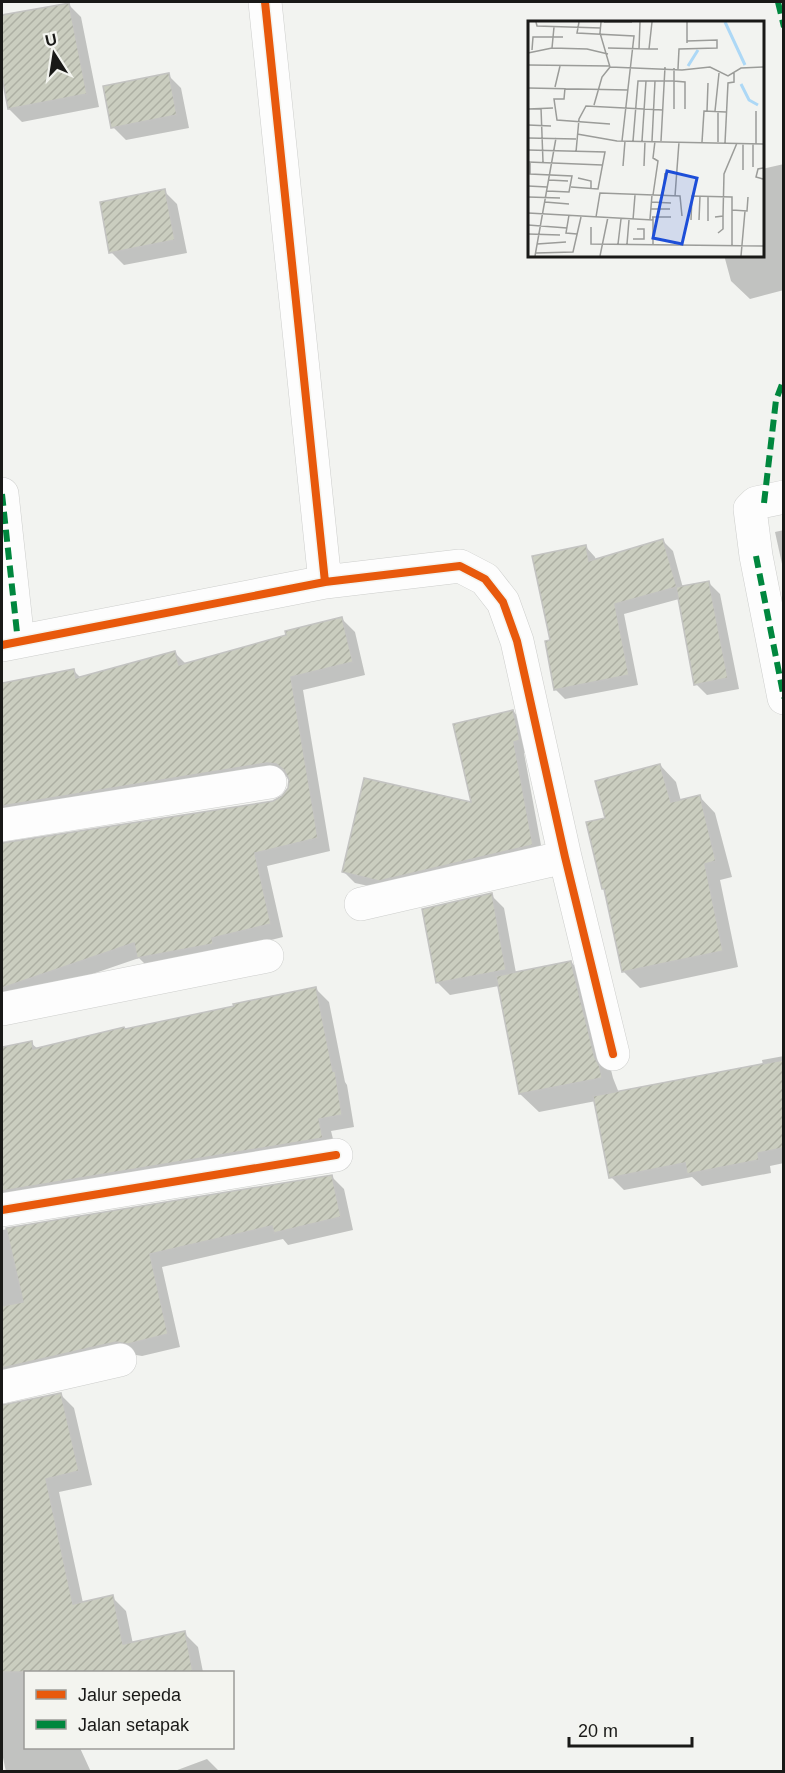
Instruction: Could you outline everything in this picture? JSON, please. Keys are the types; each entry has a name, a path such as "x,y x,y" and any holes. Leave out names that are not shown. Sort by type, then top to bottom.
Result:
{"street":[{"path":"265,2 325,582"},
{"path":"2,494 10,644 325,582 460,566 485,579 503,602 517,641 613,1054"},
{"path":"783,497 756,503 750,509 756,556 783,699"},
{"path":"2,825 270,782"},
{"path":"361,904 566,857"},
{"path":"2,1009 267,956"},
{"path":"2,1210 336,1155"},
{"path":"2,1387 120,1360"}],"building":[{"path":"69,3 87,94 8,109 2,77 2,15"},
{"path":"169,73 177,115 111,128 103,86"},
{"path":"165,189 175,240 109,253 100,202"},
{"path":"663,539 677,587 615,604 629,675 554,690 545,641 550,640 532,556 586,545 589,561"},
{"path":"709,581 728,678 694,685 676,587"},
{"path":"342,617 353,662 291,677 318,838 255,853 271,924 212,938 213,944 137,958 134,943 2,988 2,843 273,801 282,796 288,788 289,780 284,770 276,764 267,763 2,806 2,683 74,669 76,678 175,651 179,665 286,635 285,631"},
{"path":"513,710 520,740 514,742 533,845 379,881 342,872 364,778 471,802 453,724"},
{"path":"660,764 671,802 700,795 716,861 705,864 723,951 622,972 604,889 602,889 586,822 605,818 595,781"},
{"path":"492,893 506,970 436,983 422,909"},
{"path":"571,961 602,1078 519,1094 496,976"},
{"path":"316,987 333,1071 335,1070 342,1115 319,1119 323,1138 2,1191 2,1047 32,1041 33,1049 124,1027 125,1029"},
{"path":"783,1060 783,1148 758,1153 759,1160 687,1174 685,1163 609,1178 593,1096"},
{"path":"332,1175 341,1217 274,1233 272,1226 150,1254 168,1334 128,1344 116,1342 2,1368 2,1306 23,1302 6,1228"},
{"path":"61,1393 79,1471 46,1479 73,1604 113,1595 123,1644 185,1631 193,1671 2,1672 2,1405"}],"marked path":[{"path":"778,2 784,27"},
{"path":"764,503 776,400 784,379"},
{"path":"2,494 18,642"},
{"path":"756,556 784,698"}],"cycle path":[{"path":"265,2 325,582"},
{"path":"2,645 325,582 460,566 485,579 503,602 517,641 565,857 613,1054"},
{"path":"2,1210 336,1155"}]}
